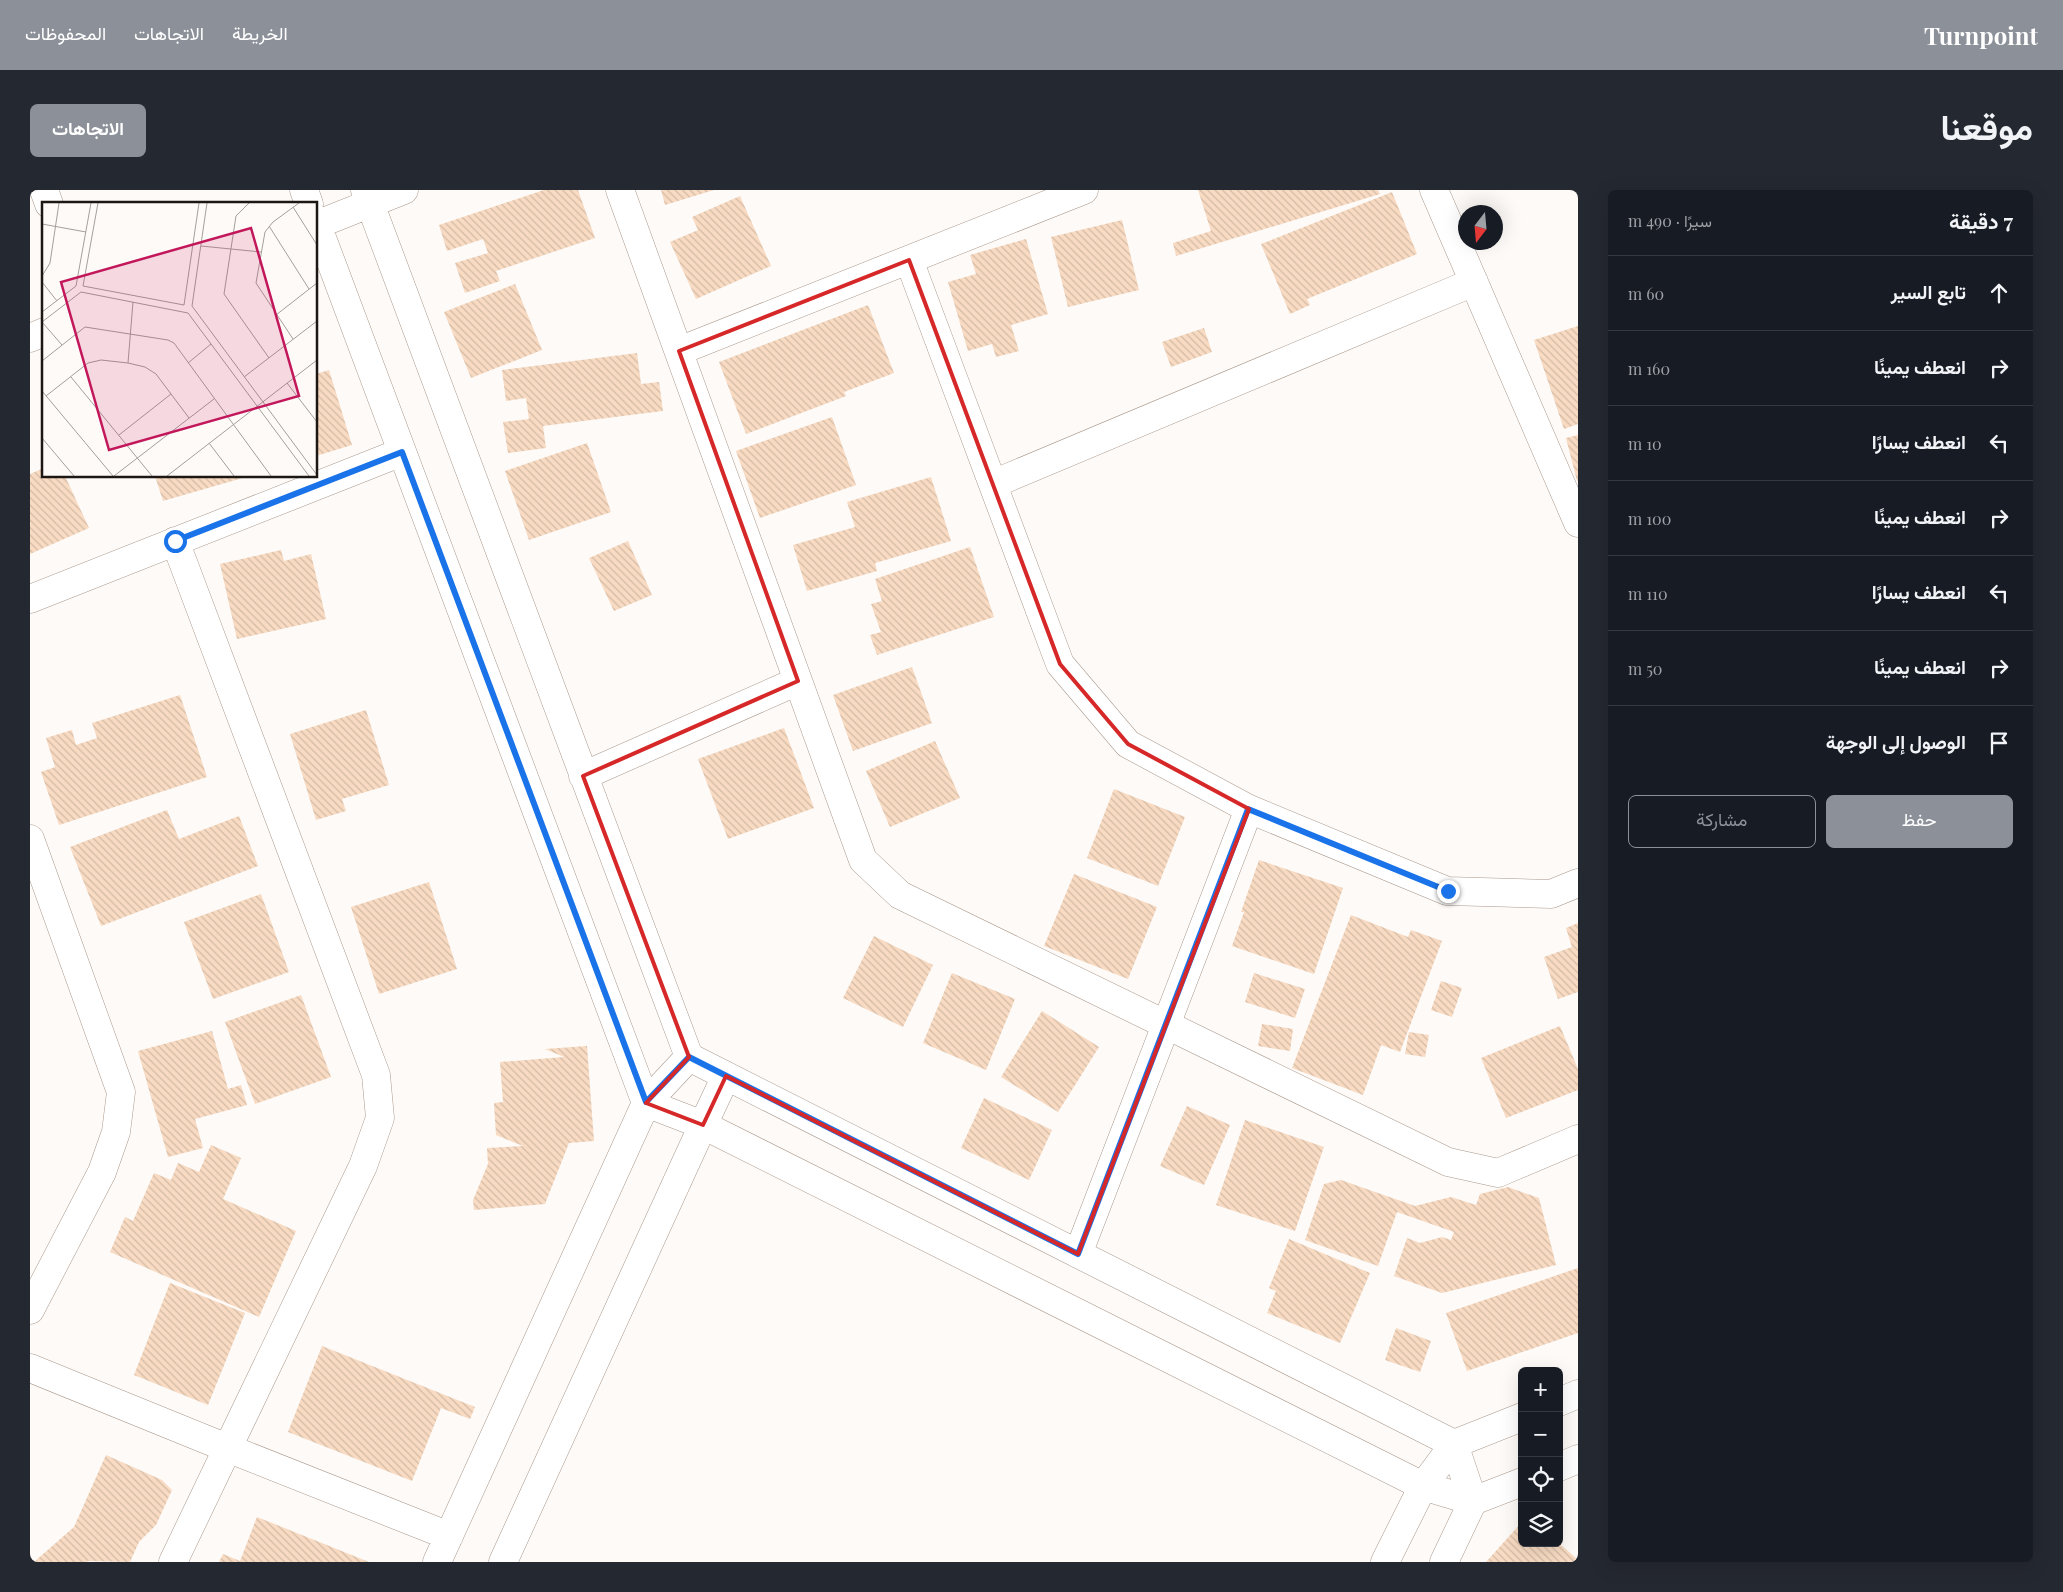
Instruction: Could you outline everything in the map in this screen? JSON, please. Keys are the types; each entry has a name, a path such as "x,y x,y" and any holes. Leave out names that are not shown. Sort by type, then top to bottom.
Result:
{"street":[{"path":"44,190 48,202"},
{"path":"304,190 309,202"},
{"path":"318,218 367,197 404,190"},
{"path":"620,190 863,860 900,895 1448,1162 1498,1173 1578,1139"},
{"path":"679,351 1084,190"},
{"path":"1434,190 1578,523"},
{"path":"367,197 689,1057 1454,1444 1473,1501 1444,1562"},
{"path":"318,227 646,1102 704,1125 1423,1486 1473,1501 1518,1484"},
{"path":"909,260 1060,664 1128,744 1248,809 1448,891 1551,894 1578,883"},
{"path":"993,484 1474,282"},
{"path":"30,338 42,333"},
{"path":"30,599 402,452"},
{"path":"173,1562 363,1166 380,1118 376,1075 175,541"},
{"path":"584,776 798,681"},
{"path":"1078,1254 1248,809"},
{"path":"30,1310 102,1172 116,1132 121,1092 31,847"},
{"path":"437,1562 646,1102 689,1057"},
{"path":"503,1562 726,1076"},
{"path":"30,1368 449,1536"},
{"path":"1563,1400 1578,1394"},
{"path":"1385,1562 1423,1486 1454,1444 1518,1419"},
{"path":"1563,1465 1578,1459"}],"highlighted area":[{"path":"909,260 1060,664 1128,744 1249,809 1078,1254 726,1076 703,1125 646,1103 689,1057 583,776 798,681 679,351"}],"building":[{"path":"544,190 578,190 595,238 496,271 500,281 465,293 455,263 488,253 483,239 447,251 439,225"},
{"path":"661,190 714,190 665,205"},
{"path":"1198,190 1378,190 1380,194 1176,256 1173,243 1211,231"},
{"path":"1392,192 1417,254 1307,299 1310,305 1290,314 1261,244"},
{"path":"740,196 771,266 696,299 670,242 698,230 692,217"},
{"path":"1122,220 1139,290 1068,307 1051,237"},
{"path":"1026,239 1048,314 1011,325 1019,351 996,357 992,344 968,351 948,282 976,274 970,255"},
{"path":"515,284 542,350 471,378 444,312"},
{"path":"868,305 894,373 844,392 846,396 746,434 719,362"},
{"path":"1578,326 1578,424 1564,429 1534,340"},
{"path":"1204,328 1212,352 1171,367 1162,342"},
{"path":"637,353 641,384 659,382 663,411 543,426 546,448 508,453 503,422 529,419 526,398 506,401 502,370"},
{"path":"329,370 352,445 318,455 318,373"},
{"path":"832,417 856,485 760,518 736,451"},
{"path":"1578,435 1578,481 1577,481 1566,438"},
{"path":"587,443 611,512 529,540 505,471"},
{"path":"42,469 42,478 66,478 89,528 30,554 30,474"},
{"path":"931,477 951,541 875,563 877,571 807,591 793,545 855,527 847,502"},
{"path":"156,478 243,478 163,501"},
{"path":"628,541 652,595 614,611 589,558"},
{"path":"970,547 994,617 877,655 870,635 881,632 871,604 882,601 875,579"},
{"path":"281,550 284,561 311,554 326,619 237,639 220,564"},
{"path":"912,667 932,723 853,751 833,695"},
{"path":"180,695 207,777 59,825 41,772 55,767 46,738 72,730 76,745 97,738 92,723"},
{"path":"366,710 389,785 342,799 346,811 316,820 290,734"},
{"path":"784,728 814,808 728,839 698,759"},
{"path":"935,741 960,798 890,827 866,771"},
{"path":"1114,789 1185,817 1158,886 1087,858"},
{"path":"167,810 179,839 239,816 258,866 101,926 70,847"},
{"path":"1259,860 1343,888 1314,974 1232,946 1244,912 1241,912"},
{"path":"1074,874 1157,907 1128,979 1044,946"},
{"path":"429,882 457,969 379,994 351,907"},
{"path":"261,894 289,972 213,999 184,922"},
{"path":"1351,915 1408,937 1411,930 1442,941 1400,1052 1381,1045 1363,1095 1292,1068"},
{"path":"1578,923 1578,992 1558,999 1544,957 1572,947 1566,928"},
{"path":"874,936 933,965 903,1027 843,998"},
{"path":"952,973 1015,999 986,1070 923,1043"},
{"path":"1254,973 1305,989 1295,1018 1245,1002"},
{"path":"1441,981 1462,988 1452,1017 1431,1010"},
{"path":"301,995 331,1077 255,1104 225,1022"},
{"path":"1042,1011 1099,1047 1058,1112 1001,1077"},
{"path":"1262,1024 1293,1029 1290,1051 1258,1046"},
{"path":"1560,1026 1578,1069 1578,1090 1506,1118 1481,1058"},
{"path":"212,1031 228,1089 241,1085 247,1105 195,1119 203,1148 168,1157 138,1051"},
{"path":"1409,1032 1429,1035 1425,1057 1405,1054"},
{"path":"587,1046 594,1141 569,1143 545,1204 474,1210 473,1200 488,1164 487,1148 523,1146 496,1135 494,1103 503,1102 500,1062 564,1057 545,1049"},
{"path":"984,1098 1052,1130 1029,1180 961,1148"},
{"path":"1187,1106 1230,1125 1204,1185 1160,1166"},
{"path":"1245,1120 1324,1147 1295,1231 1216,1205"},
{"path":"211,1145 241,1158 223,1199 296,1231 259,1317 110,1252 125,1217 133,1221 154,1173 171,1180 178,1163 199,1172"},
{"path":"1341,1180 1415,1206 1451,1197 1476,1205 1480,1194 1508,1187 1539,1198 1556,1265 1442,1293 1394,1276 1407,1238 1420,1243 1442,1237 1451,1240 1454,1232 1397,1212 1378,1266 1305,1240 1324,1184"},
{"path":"1289,1239 1370,1273 1340,1343 1267,1313 1276,1291 1269,1288"},
{"path":"1578,1268 1578,1333 1467,1371 1446,1313"},
{"path":"170,1283 245,1313 208,1405 134,1375"},
{"path":"1396,1328 1431,1341 1420,1372 1385,1360"},
{"path":"322,1346 475,1407 470,1419 441,1408 412,1481 288,1432"},
{"path":"106,1455 162,1480 172,1490 156,1525 139,1542 130,1562 34,1562 74,1527"},
{"path":"257,1517 369,1562 219,1562 223,1554 240,1561"},
{"path":"1518,1526 1518,1547 1563,1547 1578,1560 1578,1562 1486,1562"}],"route":[{"path":"175,541 402,452 646,1102 689,1057 1078,1254 1248,809 1448,891"}]}
